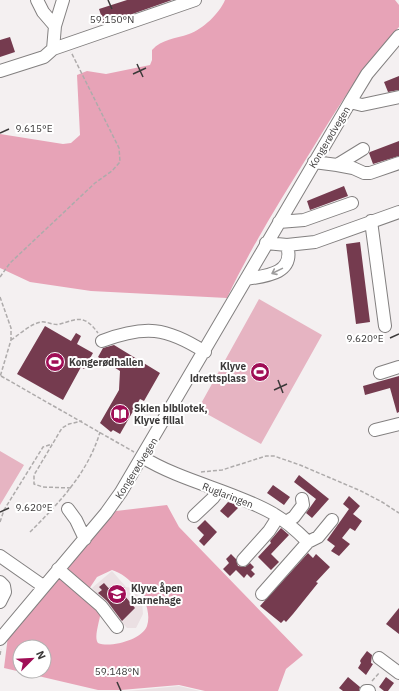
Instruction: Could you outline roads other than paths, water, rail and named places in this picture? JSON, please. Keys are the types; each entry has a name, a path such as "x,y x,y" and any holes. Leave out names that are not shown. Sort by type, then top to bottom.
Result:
{"street":[{"path":"37,0 43,12 55,26"},
{"path":"53,49 55,26 63,0"},
{"path":"0,71 44,57 53,49 195,0"},
{"name":"Kongerødvegen","path":"0,639 118,498 205,352 266,243 367,74 399,36"},
{"path":"350,102 362,105 399,97"},
{"path":"337,165 363,149"},
{"path":"314,162 337,165 370,174 399,163"},
{"path":"279,222 304,220 352,203"},
{"path":"266,243 287,245 314,242 399,212"},
{"path":"372,221 386,326"},
{"path":"246,278 270,274 284,267 289,257 287,245"},
{"path":"102,341 142,330 158,330 179,337 205,352"},
{"path":"380,373 399,367"},
{"path":"375,430 399,424"},
{"name":"Ruglaringen","path":"142,457 175,474 260,507 282,519 308,542"},
{"path":"194,516 213,498 218,491"},
{"path":"242,560 282,519 294,517 303,505 302,499"},
{"path":"68,509 76,520 85,539"},
{"path":"262,594 308,542 318,538 332,520"},
{"path":"0,556 44,586"},
{"path":"58,569 101,606 117,627"},
{"path":"0,582 6,592 0,602"}],"place":[{"name":"Kongerødhallen","path":"55,362"},
{"name":"Klyve idrettsplass","path":"260,372"},
{"name":"Skien bibliotek, Klyve filial","path":"120,414"},
{"name":"Klyve åpen barnehage","path":"117,594"}]}
